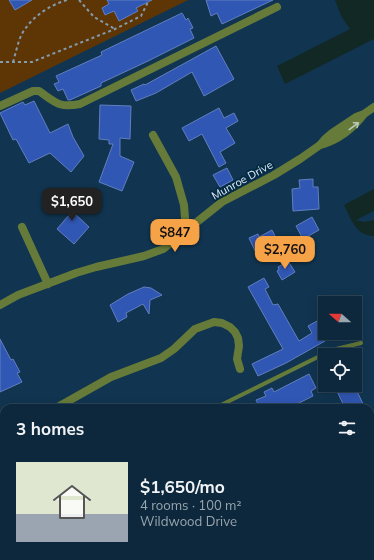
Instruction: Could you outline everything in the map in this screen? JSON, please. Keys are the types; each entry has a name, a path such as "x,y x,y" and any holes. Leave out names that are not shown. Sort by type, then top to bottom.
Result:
{"street":[{"path":"0,106 33,91 39,90 59,105 68,106 80,104 277,7"},
{"name":"Munroe Drive","path":"0,305 18,295 92,268 154,254 163,249 222,202 274,175 320,145 330,143 359,122 364,114 374,108"},
{"path":"153,135 176,177 184,205 186,231"},
{"path":"22,227 48,284"},
{"path":"63,404 111,377 161,358 174,349 195,329 214,322 230,327 235,332 238,338 239,346 237,359 240,369"}],"lane":[{"path":"223,404 332,350 361,343"}],"path":[{"path":"13,62 22,33 38,14 60,2 67,0"},
{"path":"79,0 94,17 115,29"},
{"path":"0,62 32,62 115,29 142,16 148,2 147,0"}],"shaded area":[{"path":"0,0 188,0 0,93"},
{"path":"335,0 374,0 374,39 285,84 277,66 350,29 341,16"},
{"path":"374,189 374,211 356,220 364,222 374,220 374,236 358,230 344,205"}],"building":[{"path":"9,0 32,0 15,10"},
{"path":"107,0 152,0 136,8 138,11 119,21 114,11 105,15 102,8 109,4"},
{"path":"206,0 273,0 222,24 217,13 211,16"},
{"path":"182,13 186,20 188,18 193,28 190,29 194,38 101,83 101,86 70,100 68,100 63,89 58,91 54,84 59,82 56,76 102,55 101,52"},
{"path":"216,46 234,79 204,96 192,72 156,93 136,101 131,90 144,84 145,85"},
{"path":"34,101 50,133 68,124 73,137 84,156 71,172 50,153 29,163 16,139 13,140 0,113 23,102 25,105"},
{"path":"100,105 131,106 130,139 120,138 120,156 134,162 122,191 99,182 113,144 109,144 109,140 99,139"},
{"path":"219,108 224,118 234,113 238,121 226,128 235,143 220,152 226,163 219,167 202,134 189,141 182,128"},
{"path":"227,168 233,180 220,187 213,175"},
{"path":"313,179 313,187 318,187 319,209 293,211 292,189 300,188 299,180"},
{"path":"70,195 77,201 73,205 78,209 74,213 89,227 74,244 57,229 69,215 60,206"},
{"path":"312,217 319,230 303,239 296,226"},
{"path":"272,230 279,244 257,255 249,238 258,234 259,237"},
{"path":"288,261 295,272 282,280 277,271 279,270 278,267"},
{"path":"264,278 269,287 265,289 273,305 278,304 299,341 312,333 308,326 317,321 318,340 325,341 286,363 258,376 252,364 283,349 248,287"},
{"path":"144,287 151,288 162,295 150,300 149,314 143,304 126,313 127,317 118,322 110,305 128,294"},
{"path":"0,339 11,360 13,359 20,372 17,373 22,382 0,392"},
{"path":"309,374 316,388 311,391 313,396 297,404 258,404 256,400 266,396 264,392 272,388 274,392"},
{"path":"337,392 357,392 363,404 343,404"}]}
